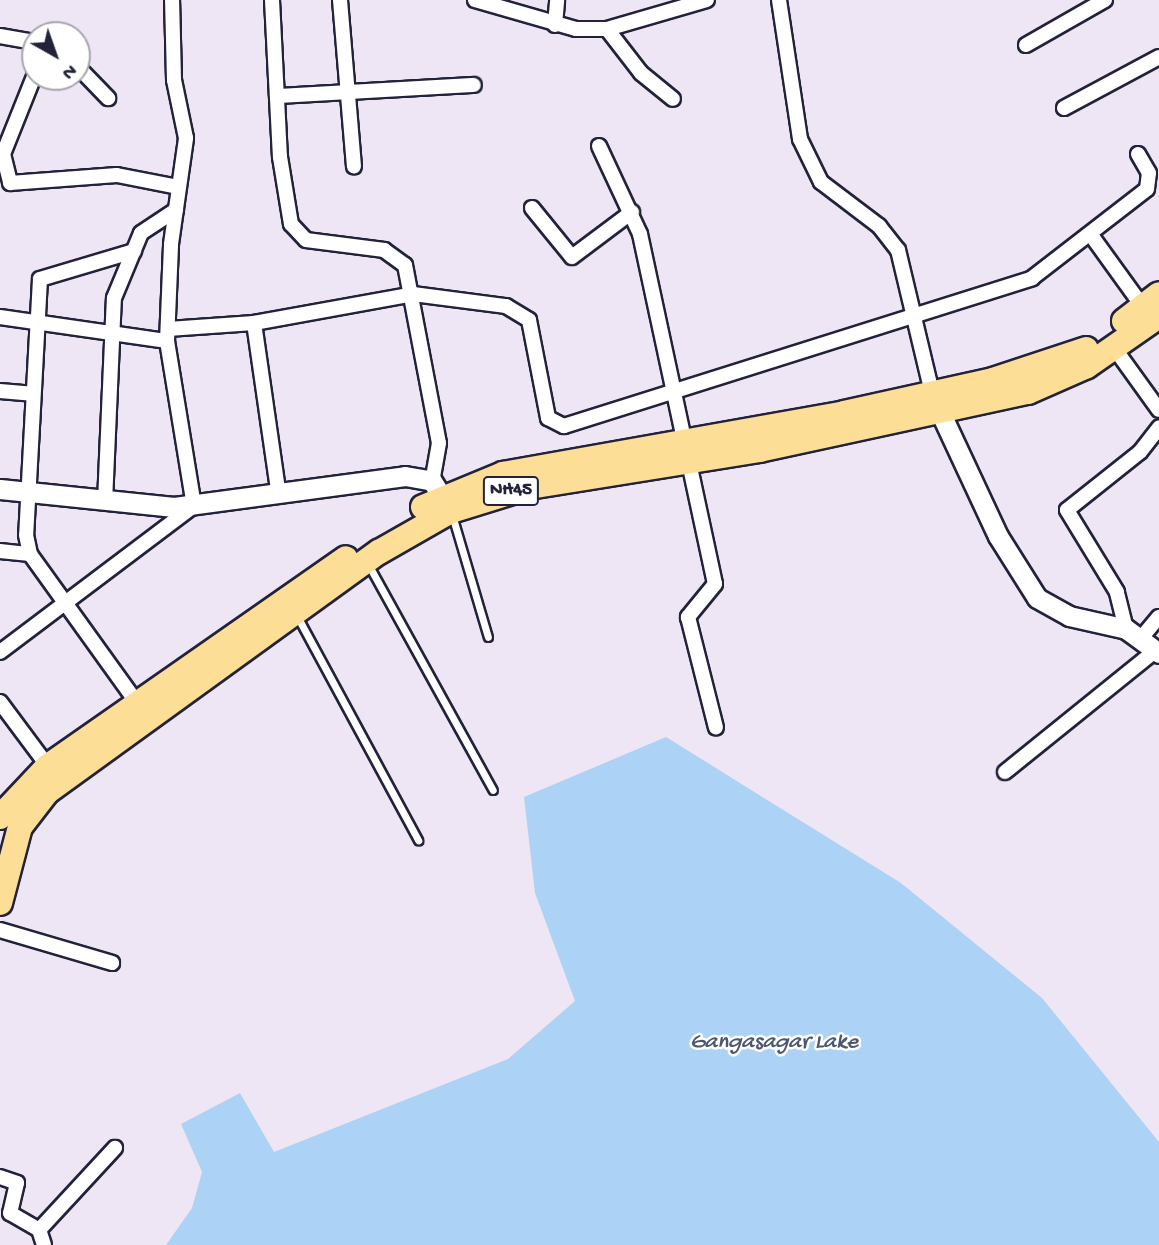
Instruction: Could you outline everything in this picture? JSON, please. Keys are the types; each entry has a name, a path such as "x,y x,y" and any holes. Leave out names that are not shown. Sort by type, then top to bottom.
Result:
{"highway":[{"name":"NH45","path":"0,817 137,703 442,496 511,472 685,451 936,404 1028,392 1115,349 1154,306"},
{"name":"NH45","path":"936,404 1063,360 1154,306"},
{"name":"NH45","path":"0,903 20,827 54,774 296,614 366,562 442,496"}],"street":[{"path":"172,0 174,80 186,138 176,210 167,335 194,506"},
{"path":"272,0 277,96 294,230 306,240 392,253 405,265 413,294 439,443 442,496"},
{"path":"340,0 354,166"},
{"path":"475,0 555,25 607,29 708,0"},
{"path":"555,25 557,0"},
{"path":"779,0 800,139 830,191 890,236 904,265 911,315 936,404 998,536 1038,598 1069,616 1146,642"},
{"path":"1026,45 1105,0"},
{"path":"607,29 641,73 673,99"},
{"path":"0,36 21,40"},
{"path":"1064,108 1159,57"},
{"path":"91,80 108,98"},
{"path":"277,96 474,85"},
{"path":"28,91 3,154 10,183 117,175 179,187"},
{"path":"599,146 632,212 716,584 688,617 716,728"},
{"path":"0,317 109,335 167,335 254,323 413,294 526,314 555,426 672,395 911,315 1032,278 1091,235 1147,189 1149,173 1138,154"},
{"path":"531,208 572,257 632,212"},
{"path":"104,502 109,335 114,298 147,226 176,210"},
{"path":"1091,235 1154,306"},
{"path":"134,251 45,274 36,323 27,492 30,554 137,703"},
{"path":"254,323 278,490"},
{"path":"1115,349 1159,410"},
{"path":"0,391 32,394"},
{"path":"1146,642 1067,510 1140,452 1159,428"},
{"path":"0,489 104,502 194,506 278,490 405,476 442,496"},
{"path":"0,652 194,506"},
{"path":"0,551 30,554"},
{"path":"1005,772 1146,642 1159,617"},
{"path":"0,702 54,774"},
{"path":"0,930 112,962"},
{"path":"38,1230 115,1148"},
{"path":"0,1177 17,1183 10,1213 38,1230 44,1245"}],"lane":[{"path":"442,496 488,637"},
{"path":"366,562 493,790"},
{"path":"296,614 418,840"}],"water":[{"name":"Gangasagar Lake","path":"666,737 901,883 1042,998 1159,1142 1159,1245 166,1245 192,1208 202,1172 181,1124 240,1093 274,1152 508,1059 575,1001 535,893 524,797"}]}
